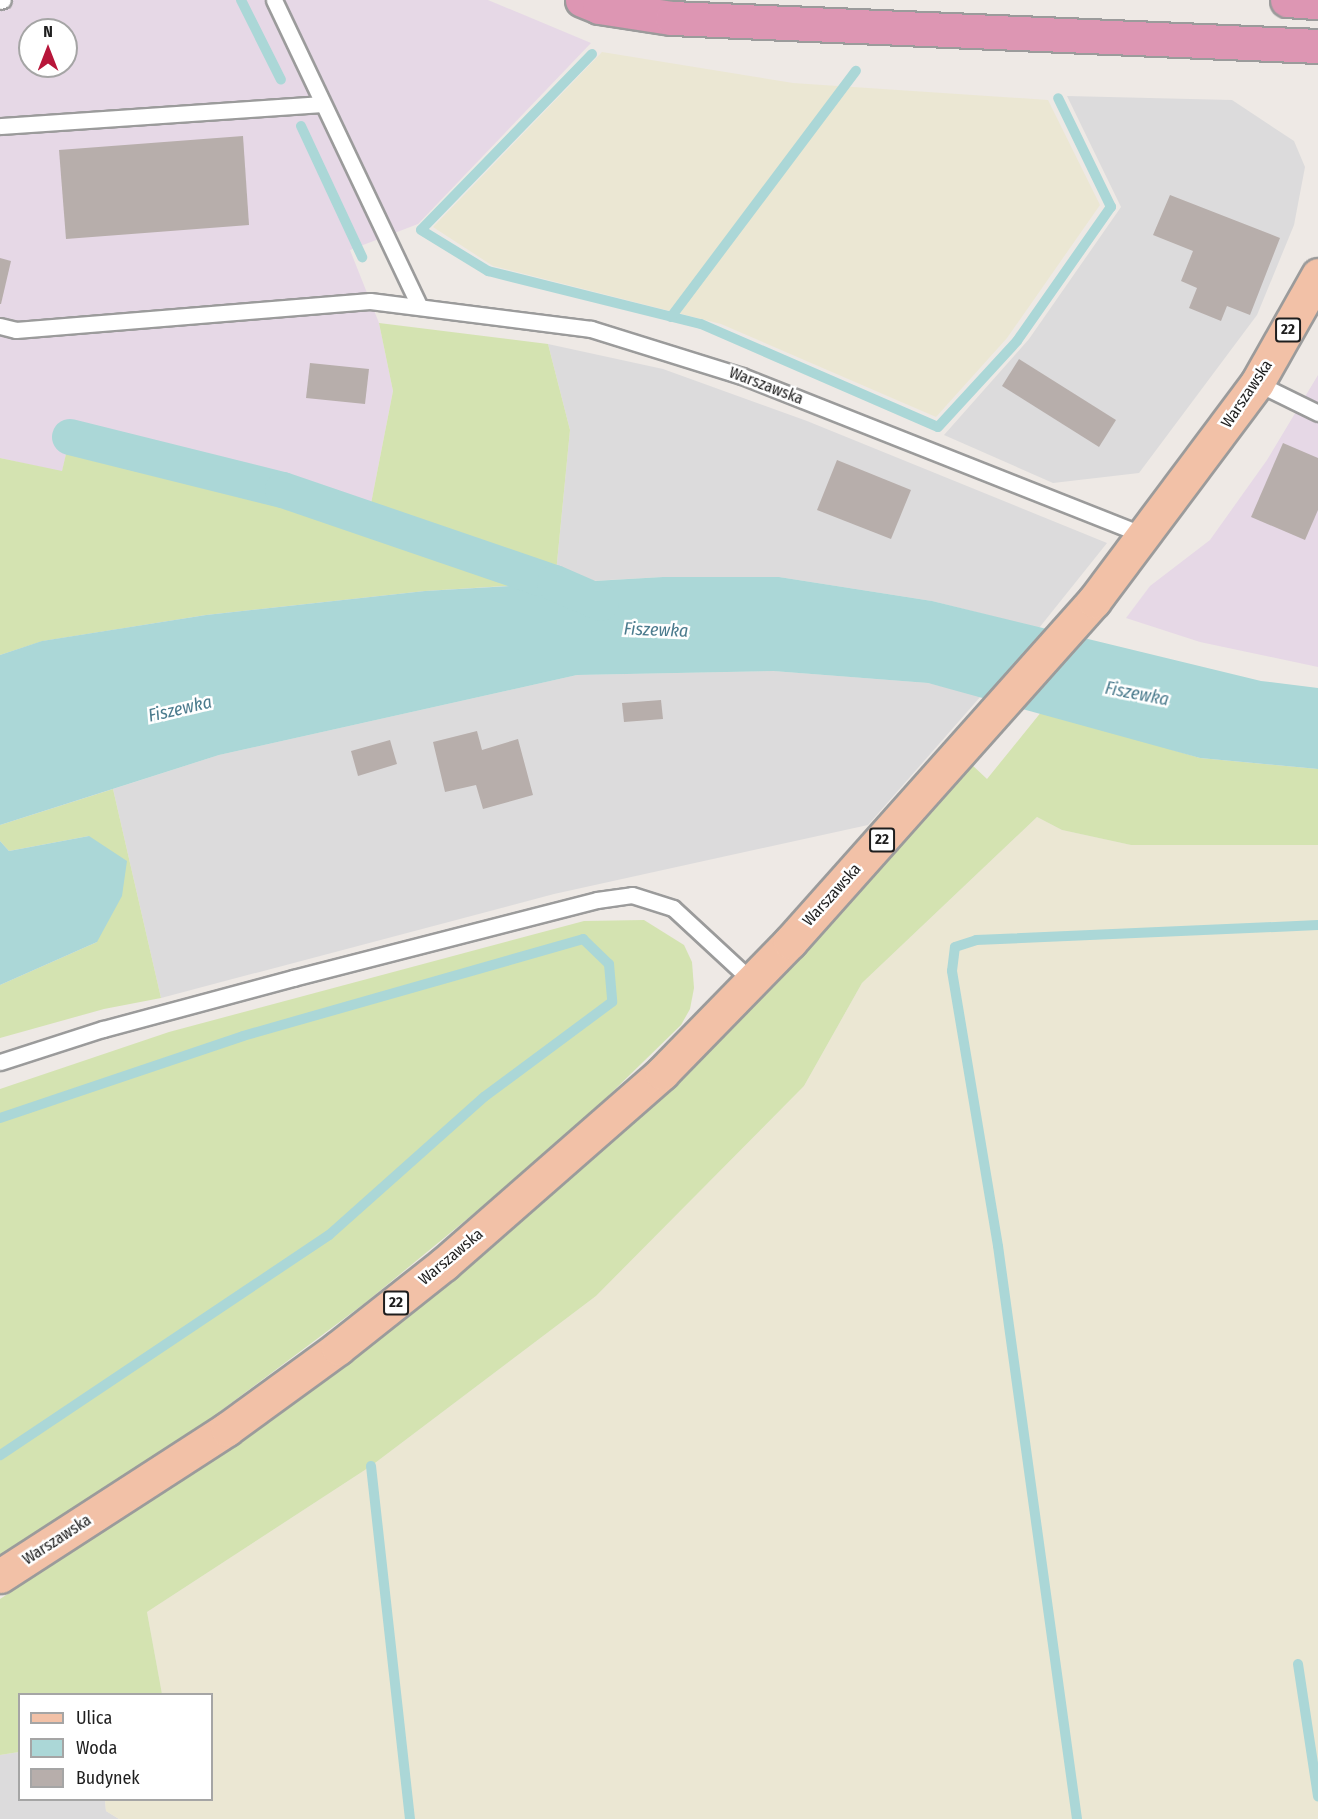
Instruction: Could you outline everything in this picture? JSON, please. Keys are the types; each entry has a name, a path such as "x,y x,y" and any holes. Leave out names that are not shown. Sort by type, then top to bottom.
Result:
{"highway":[{"path":"582,0 599,7 672,18 1318,46"},
{"path":"1287,0 1318,2"}],"main road":[{"name":"Warszawska","path":"0,1576 227,1429 365,1328 560,1164 662,1073 753,982 1094,601 1257,383 1318,275"}],"lane":[{"path":"274,0 419,306"},
{"path":"0,126 322,104"},
{"name":"Warszawska","path":"0,326 16,330 370,302 419,306 591,329 732,373 1144,535"},
{"path":"1257,383 1318,413"},
{"path":"0,1062 103,1029 282,981 597,900 632,895 673,908 753,982"}],"shaded area":[{"path":"0,0 488,0 591,43 418,224 350,250 379,323 393,391 368,519 283,490 70,437 62,472 0,458"},
{"path":"602,52 793,83 1048,100 1100,205 1007,338 936,417 721,324 493,266 433,227"},
{"path":"1067,96 1232,100 1294,141 1305,167 1294,225 1257,315 1139,473 1053,483 944,435 1029,339 1121,207"},
{"path":"548,344 663,369 807,421 1107,543 1039,628 932,601 779,577 663,577 555,583 570,430"},
{"path":"1318,375 1318,667 1200,642 1126,618 1150,586 1210,540 1267,460"},
{"path":"773,671 928,683 981,696 868,825 554,894 161,998 113,789 219,755 577,675"},
{"path":"1037,817 1062,830 1131,845 1318,845 1318,1819 119,1819 106,1811 105,1801 213,1801 213,1693 162,1693 147,1612 371,1466 596,1296 804,1086 862,983"},
{"path":"18,1752 18,1801 105,1801 106,1811 119,1819 0,1819 0,1755"}],"green space":[{"path":"379,323 548,344 570,430 555,583 425,591 206,615 43,641 0,655 0,458 62,471 70,437 283,490 368,519 393,391"},
{"path":"1042,711 1200,758 1318,769 1318,845 1131,845 1062,830 1037,817 862,983 804,1086 596,1296 371,1466 147,1612 162,1693 18,1693 18,1752 0,1755 0,1599 277,1417 482,1256 710,1051 791,967 970,763 987,779"},
{"path":"113,789 161,998 104,1009 0,1038 0,985 97,942 89,836 9,851 0,841 0,825"},
{"path":"644,920 684,945 692,962 694,988 690,1009 681,1025 562,1141 365,1303 203,1424 0,1555 0,1089 169,1032 584,921"}],"water":[{"name":"Fiszewka","path":"663,577 779,577 932,601 1261,681 1318,688 1318,769 1200,758 928,683 773,671 577,675 219,755 0,825 0,655 42,641 206,615 425,591"},
{"path":"89,836 127,861 122,896 97,942 0,985 0,841 9,851"}],"building":[{"path":"243,136 249,225 66,239 59,150"},
{"path":"1170,195 1280,238 1250,315 1227,306 1221,321 1189,308 1197,288 1181,281 1193,251 1153,235"},
{"path":"0,258 11,261 1,304 0,304"},
{"path":"1019,359 1116,420 1099,447 1002,386"},
{"path":"310,363 369,369 365,404 306,398"},
{"path":"1283,443 1318,458 1318,510 1305,540 1251,517"},
{"path":"837,460 911,490 891,539 817,510"},
{"path":"661,700 663,719 624,722 622,703"},
{"path":"477,731 482,750 518,739 533,795 483,809 476,785 445,792 433,742"},
{"path":"390,740 397,764 358,776 351,751"}],"waterway":[{"path":"241,0 281,80"},
{"path":"592,54 421,230 488,271 701,324 938,427 1017,341 1111,207 1058,98"},
{"path":"671,317 856,71"},
{"path":"301,126 362,257"},
{"path":"70,437 283,490 555,583 601,603"},
{"path":"1077,1819 998,1246 952,971 955,947 976,940 1318,925"},
{"path":"0,1118 243,1036 583,939 609,964 612,1002 484,1097 329,1235 0,1455"},
{"path":"371,1466 410,1819"},
{"path":"1298,1664 1318,1796"}]}
